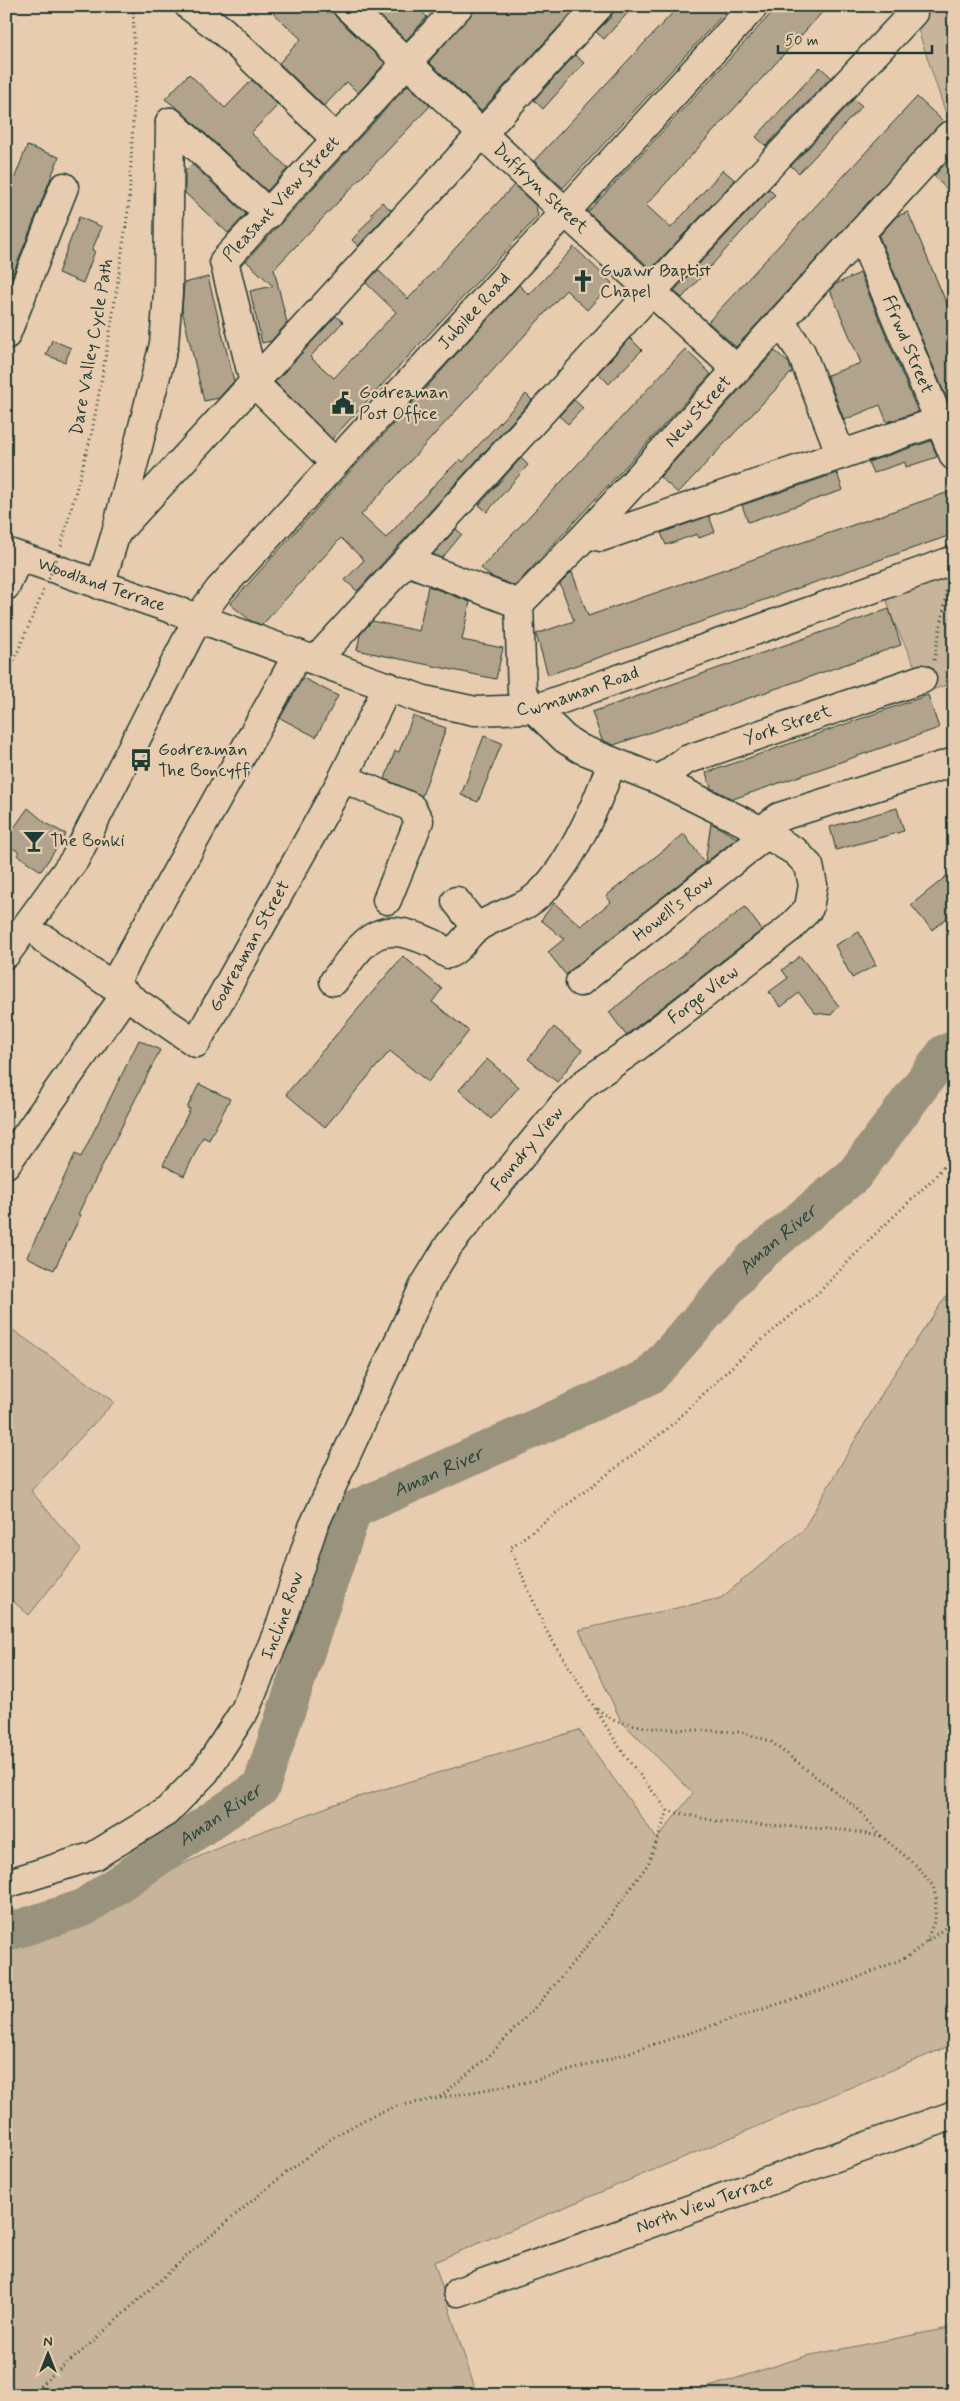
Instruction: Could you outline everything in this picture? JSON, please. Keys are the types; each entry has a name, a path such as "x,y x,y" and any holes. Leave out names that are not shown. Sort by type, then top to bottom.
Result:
{"street":[{"path":"189,6 223,31 338,140"},
{"name":"Duffryn Street","path":"346,6 564,211 736,368"},
{"name":"Pleasant View Street","path":"254,383 224,261 460,6"},
{"path":"116,533 599,6"},
{"name":"Jubilee Road","path":"6,954 75,859 198,618 219,590 564,211 754,6"},
{"path":"6,1164 120,990 307,657 406,561 652,291 913,13"},
{"path":"100,585 116,533 164,344 168,293 170,122 269,214"},
{"name":"New Street","path":"519,604 587,534 949,136"},
{"path":"6,335 64,187"},
{"name":"Ffrwd Street","path":"861,234 947,418 954,456"},
{"path":"780,321 800,352 841,455"},
{"path":"254,383 335,463"},
{"path":"587,534 601,538 947,418"},
{"path":"6,586 12,554"},
{"name":"Woodland Terrace","path":"12,554 198,618"},
{"path":"406,561 519,604 522,692 534,709"},
{"name":"Cwmaman Road","path":"198,618 424,700 474,710 534,709 946,563"},
{"name":"York Street","path":"658,780 686,760 922,679"},
{"name":"Godreaman Street","path":"44,939 196,1043 343,778 388,686"},
{"name":"Forge View","path":"534,709 580,750 658,780 767,834 796,852 809,866 813,884 809,908 790,928 635,1048 614,1061"},
{"path":"334,981 358,950 378,933 401,931 409,933 435,944 448,954 477,928 529,902 543,891 560,871 604,784 612,762"},
{"name":"Howell's Row","path":"580,982 767,834 771,823 779,817 954,762"},
{"path":"343,778 411,807 419,821 387,900"},
{"path":"456,901 477,928"},
{"name":"Foundry View","path":"449,1245 563,1105 585,1082 614,1061"},
{"name":"Incline Row","path":"6,1884 94,1856 166,1812 205,1772 245,1710 281,1624 313,1528 424,1286 449,1245"},
{"name":"North View Terrace","path":"458,2292 954,2115"}],"path":[{"name":"Dare Valley Cycle Path","path":"6,679 59,552 92,432 112,320 129,204 135,76 133,6"},
{"path":"922,679 932,670 947,594 946,563"},
{"path":"882,1836 844,1830 721,1822 668,1811 625,1756 547,1632 510,1548 667,1429 742,1357 820,1291 867,1242 933,1179 954,1154"},
{"path":"594,1707 615,1721 624,1723 651,1728 701,1728 741,1732 770,1741 858,1810 882,1836 916,1866 933,1886 936,1898 935,1919 926,1942"},
{"path":"439,2098 488,2058 541,2001 600,1930 648,1864 668,1811"},
{"path":"28,2395 87,2347 277,2180 335,2136 371,2116 397,2106 537,2080 606,2060 852,1980 907,1957 954,1921"}],"shaded area":[{"path":"910,6 954,6 954,138"},
{"path":"954,576 954,682 927,692 893,620 886,598"},
{"path":"954,1284 954,2044 434,2262 477,2395 6,2395 6,1933 83,1908 228,1844 338,1803 579,1730 657,1839 693,1793 621,1721 579,1630 721,1598 803,1530 890,1380"},
{"path":"6,1325 114,1402 31,1491 81,1550 29,1615 6,1595"},
{"path":"954,2327 954,2395 684,2395 806,2356"}],"building":[{"path":"266,6 332,6 336,17 385,63 358,93 347,82 324,106 279,63 301,39"},
{"path":"370,6 416,6 427,17 406,40"},
{"path":"477,6 578,6 481,111 429,62"},
{"path":"614,6 634,6 604,39 596,32 611,17"},
{"path":"679,6 731,6 563,188 534,161"},
{"path":"778,6 828,6 646,205 671,228 723,170 735,180 651,269 588,212"},
{"path":"575,55 584,63 543,109 534,100"},
{"path":"820,67 831,77 766,146 756,137"},
{"path":"189,74 225,108 252,80 278,105 251,133 288,168 267,191 181,111 165,99"},
{"path":"408,85 430,106 274,269 287,323 271,341 262,343 250,291 273,286 246,261"},
{"path":"917,97 943,121 736,347 708,322"},
{"path":"854,99 862,106 799,173 791,166"},
{"path":"27,146 59,157 7,289 6,200"},
{"path":"951,157 954,163 954,197 934,176"},
{"path":"192,164 246,214 228,233 185,193 185,171"},
{"path":"514,185 536,206 538,216 332,439 275,382 336,316 343,322 310,357 334,378 396,312 366,283 378,270 408,299"},
{"path":"769,189 775,195 682,298 674,291"},
{"path":"382,202 391,210 358,246 352,240 373,216 371,214"},
{"path":"908,212 954,321 954,401 948,402 879,236 897,216"},
{"path":"79,217 102,227 92,250 95,251 83,283 58,273"},
{"path":"574,247 612,283 587,310 566,290 361,515 386,538 438,481 460,459 463,462 526,394 532,400 357,591 345,580 364,560 341,538 262,625 251,621 230,604 519,285 529,295"},
{"path":"860,273 918,412 887,422 880,405 844,420 827,375 861,363 830,290 836,284"},
{"path":"208,277 234,381 219,398 204,401 182,310 184,283"},
{"path":"630,338 642,350 609,384 598,373"},
{"path":"52,340 71,348 65,362 46,355"},
{"path":"685,349 711,374 515,586 490,576 481,568"},
{"path":"775,351 789,363 792,372 678,493 660,477"},
{"path":"574,400 583,408 568,424 559,416"},
{"path":"931,441 937,457 906,467 905,462 873,473 868,462"},
{"path":"521,458 528,465 487,512 479,505"},
{"path":"837,473 843,490 748,522 742,505"},
{"path":"949,492 954,506 954,534 548,675 536,634 574,621 560,584 572,572 588,616"},
{"path":"709,516 715,532 699,538 697,534 666,545 661,533"},
{"path":"456,529 462,534 442,558 433,554"},
{"path":"428,586 470,602 462,640 503,648 496,679 357,650 360,635 372,621 419,631"},
{"path":"889,609 901,645 614,745 602,740 592,712"},
{"path":"303,678 338,696 316,737 280,718"},
{"path":"928,695 939,728 733,799 711,788 706,773"},
{"path":"413,716 446,728 422,796 385,779 395,751 399,752"},
{"path":"484,736 502,743 478,802 461,795"},
{"name":"The Bonki","path":"28,808 47,824 66,834 41,871 17,855 19,852 6,844 6,839"},
{"path":"897,808 904,831 836,850 830,827"},
{"path":"711,823 737,838 705,863"},
{"path":"684,834 705,863 566,975 548,952 564,939 541,920 554,903 581,926 611,902 606,896"},
{"path":"954,870 954,912 932,930 911,905"},
{"path":"745,907 762,930 626,1035 609,1012"},
{"path":"859,932 876,965 852,978 835,945"},
{"path":"403,956 442,989 432,1002 469,1031 428,1082 390,1051 325,1127 286,1094"},
{"path":"800,956 839,1006 831,1015 815,1013 799,993 781,1007 769,992 788,978 782,970"},
{"path":"554,1027 582,1050 557,1082 528,1059"},
{"path":"139,1040 160,1050 78,1214 81,1215 54,1270 27,1257 75,1154 81,1157"},
{"path":"487,1059 519,1087 491,1119 459,1090"},
{"path":"199,1084 230,1099 209,1140 203,1137 184,1176 163,1165 190,1109 187,1108"}],"waterway":[{"name":"Aman River","path":"6,1933 83,1908 261,1787 353,1510 649,1377 753,1259 854,1175 945,1053 954,1050"}],"place":[{"name":"Gwawr Baptist Chapel","path":"583,281"},
{"name":"Godreaman Post Office","path":"343,403"},
{"name":"Godreaman The Boncyff","path":"141,760"},
{"name":"The Bonki","path":"34,841"}]}
